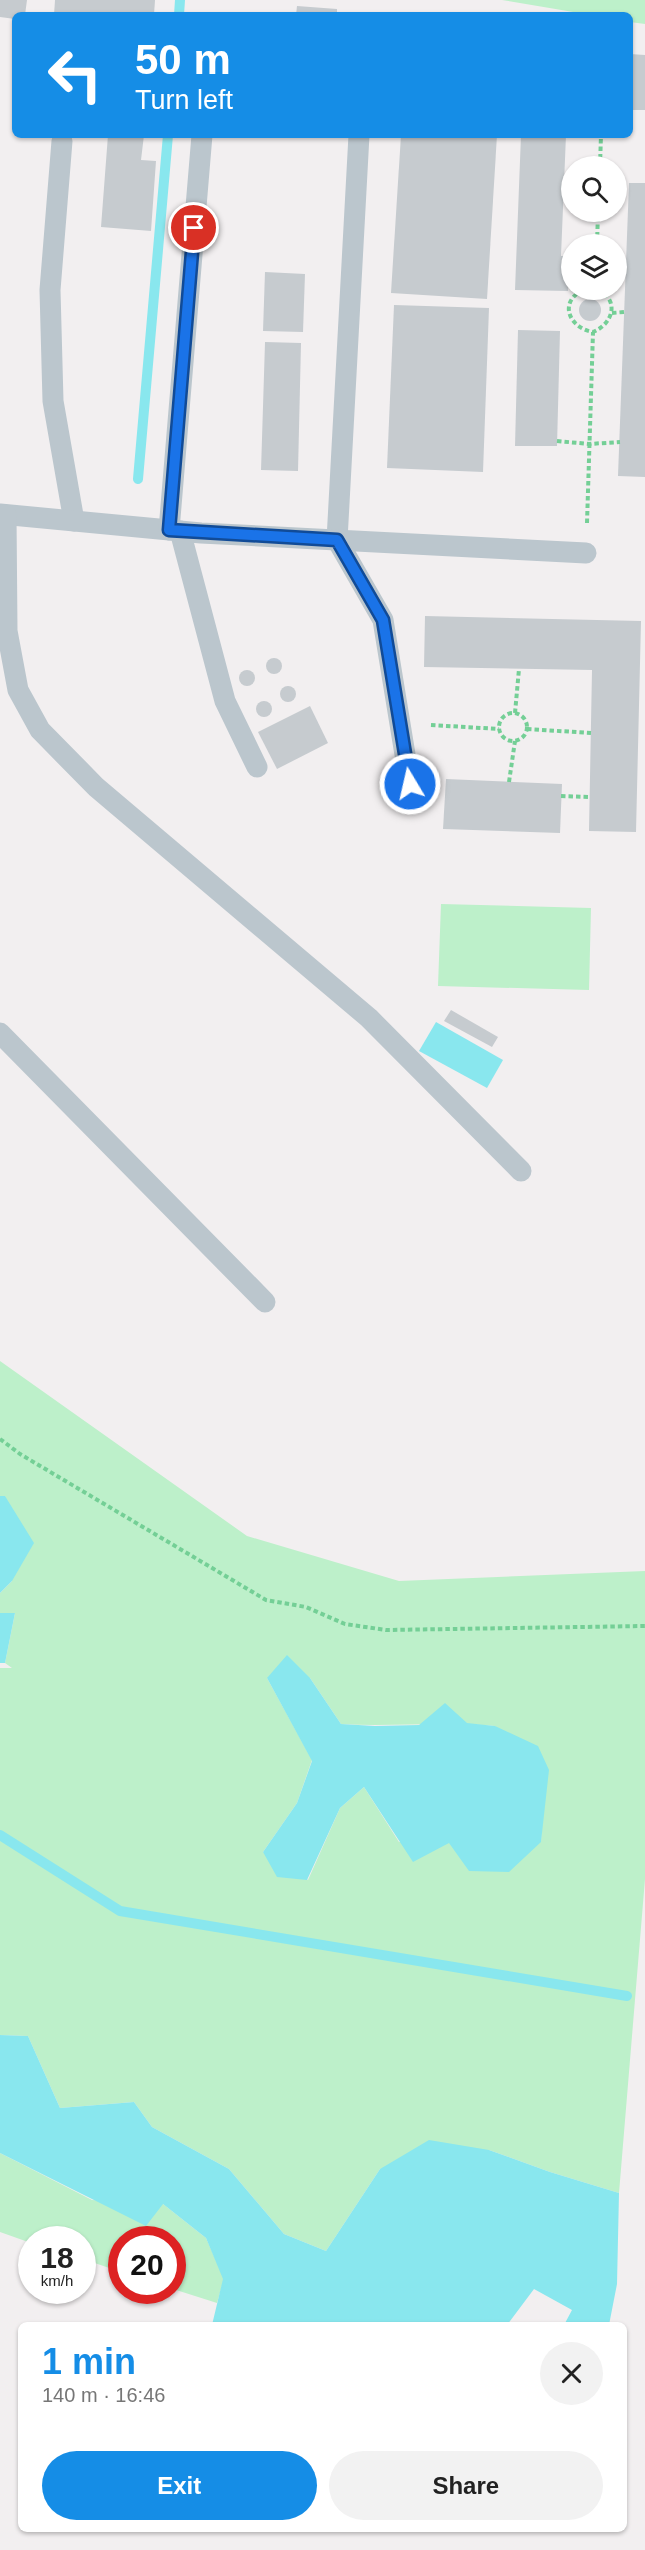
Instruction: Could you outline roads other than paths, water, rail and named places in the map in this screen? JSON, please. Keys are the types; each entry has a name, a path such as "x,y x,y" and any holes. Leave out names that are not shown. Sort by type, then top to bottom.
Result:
{"lane":[{"path":"202,138 174,531 225,701 256,767"},
{"path":"359,138 337,540 383,620 410,784"},
{"path":"62,141 50,301 53,401 74,521"},
{"path":"521,1172 369,1018 96,787 40,730 18,690 7,631 3,514 174,531 586,553"},
{"path":"0,1033 265,1302"}],"water":[{"path":"436,1022 503,1060 487,1088 419,1051"},
{"path":"0,1496 5,1496 34,1543 12,1581 0,1593"},
{"path":"0,1613 15,1613 5,1663 0,1663"},
{"path":"287,1655 310,1678 341,1724 419,1725 445,1703 467,1723 495,1726 538,1746 549,1770 541,1842 509,1872 469,1871 449,1843 413,1862 364,1787 340,1808 307,1880 277,1877 263,1852 297,1803 312,1761 267,1678"},
{"path":"0,2035 28,2036 60,2108 134,2102 152,2127 229,2169 284,2234 326,2251 380,2169 429,2140 489,2150 619,2193 617,2284 610,2322 566,2322 572,2310 534,2289 509,2322 213,2322 223,2279 206,2238 163,2204 146,2226 0,2153"}],"waterway":[{"path":"179,12 180,0"},
{"path":"138,479 168,138"},
{"path":"0,1835 120,1911 627,1996"}]}
